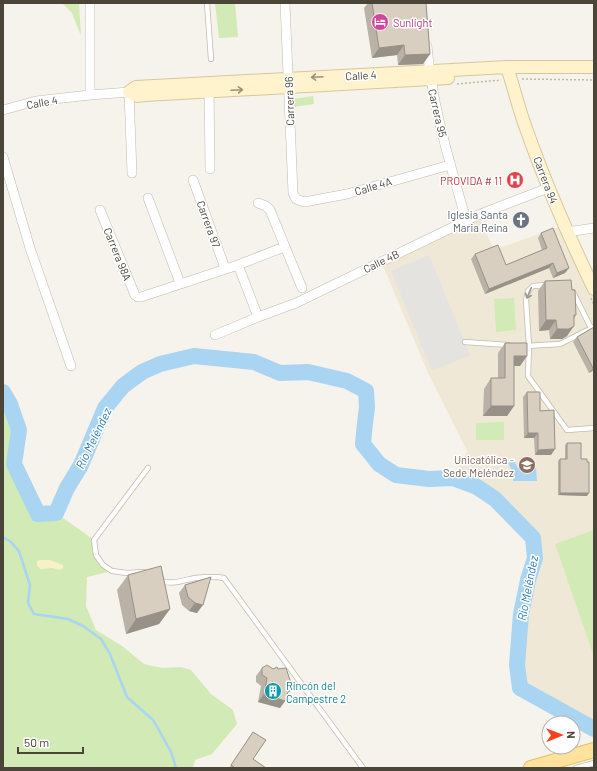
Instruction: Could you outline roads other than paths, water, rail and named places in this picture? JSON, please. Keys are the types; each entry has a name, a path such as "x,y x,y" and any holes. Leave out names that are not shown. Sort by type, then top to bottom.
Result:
{"main road":[{"path":"531,768 587,760"},
{"path":"559,768 587,760"}],"street":[{"path":"90,3 90,95"},
{"name":"Carrera 96","path":"285,3 293,192 296,199"},
{"name":"Carrera 95","path":"426,35 430,76 450,165 466,220"},
{"name":"Calle 4","path":"3,110 36,101 129,92 136,96 209,87 594,68"},
{"name":"Calle 4","path":"511,73 594,76"},
{"name":"Carrera 94","path":"511,73 526,130 548,188 594,289"},
{"path":"209,87 210,170"},
{"path":"129,92 132,174"},
{"path":"3,157 30,248 71,366"},
{"name":"Calle 4A","path":"296,199 304,202 347,194 450,165"},
{"name":"Carrera 97","path":"193,180 225,268"},
{"name":"Calle 4B","path":"215,335 258,316 296,303 466,220 548,188"},
{"path":"148,198 180,284 238,265 284,247"},
{"path":"258,202 270,210 302,288"},
{"name":"Carrera 98A","path":"100,210 135,295 142,297 180,284"},
{"path":"567,232 594,228"},
{"path":"238,265 258,316"}],"lane":[{"path":"207,3 212,59"},
{"path":"555,284 533,286 528,291 526,300 529,346 528,376 567,430 594,428"},
{"path":"521,346 560,344 592,328 572,290"},
{"path":"465,342 513,345"},
{"path":"148,468 94,540 96,555 103,565 112,571 127,573 143,571 149,574"},
{"path":"154,576 163,581 178,582 215,576 224,578 363,768"}],"water":[{"path":"513,459 518,468 536,468 537,481 513,481 513,472 508,463"}],"waterway":[{"name":"Río Meléndez","path":"3,392 10,404 19,430 14,464 38,514 56,513 67,488 81,465 105,408 123,386 142,372 160,364 194,356 254,362 280,373 308,372 347,381 366,391 367,407 363,444 379,464 396,475 429,479 453,478 477,487 495,499 533,538 535,558 528,580 521,614 517,665 520,688 594,729"},
{"path":"3,537 11,542 19,551 30,585 28,603 34,614 68,619 83,626 101,639 110,654 127,697 153,720 171,752 176,768"}],"place":[{"name":"Sunlight","path":"380,22"},
{"name":"PROVIDA # 11","path":"515,180"},
{"name":"Iglesia Santa Maria Reina","path":"521,220"},
{"name":"Unicatólica - Sede Meléndez","path":"527,465"},
{"name":"Rincón del Campestre 2","path":"273,691"}]}
